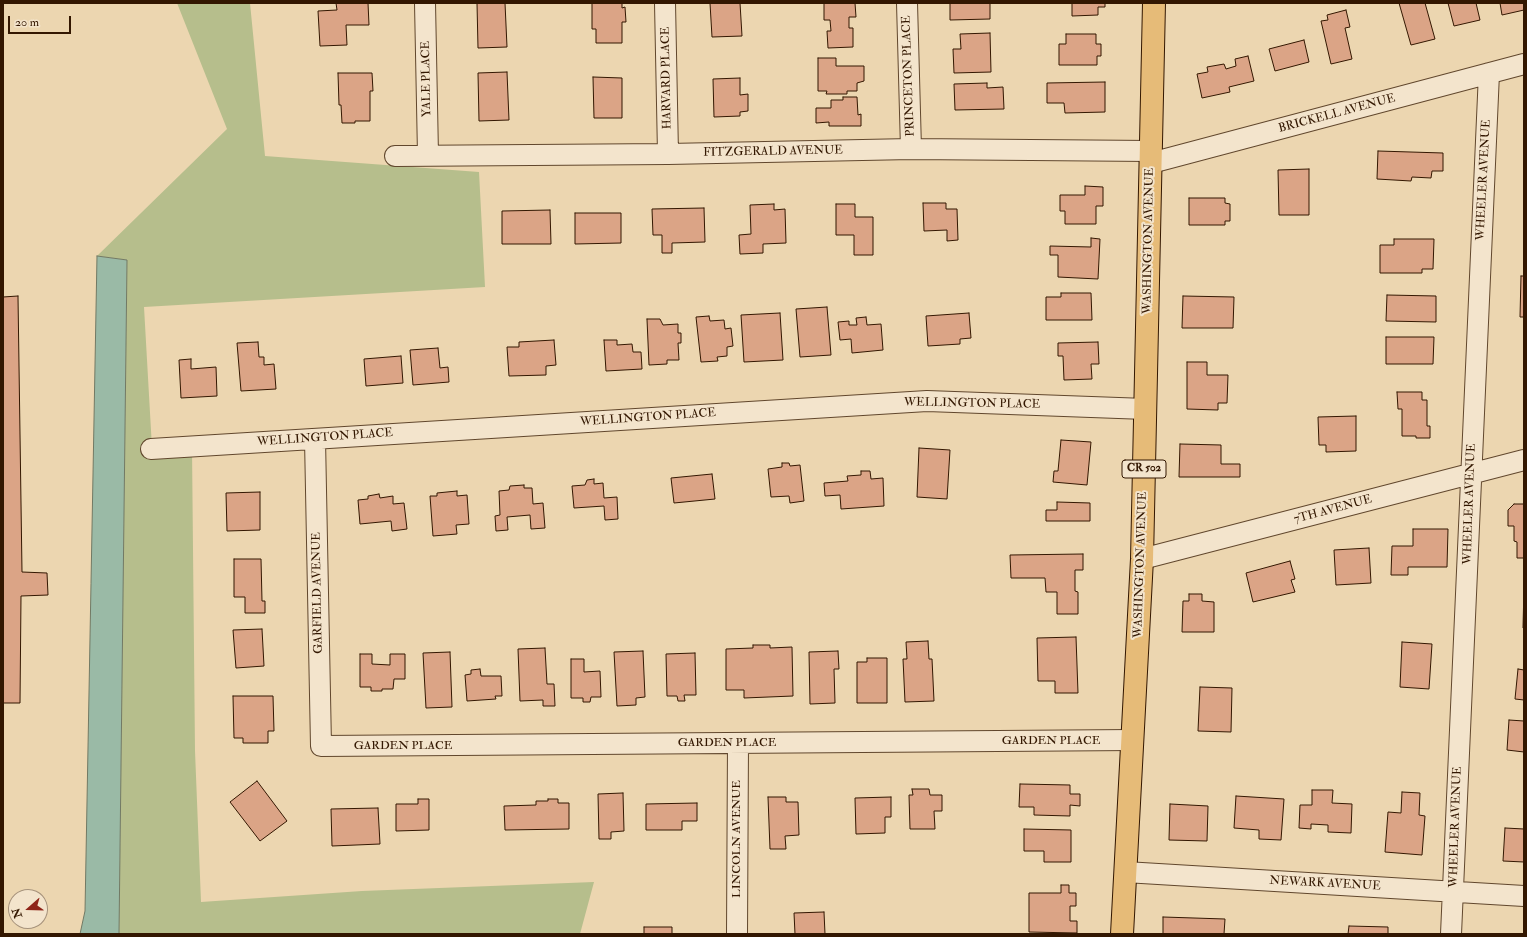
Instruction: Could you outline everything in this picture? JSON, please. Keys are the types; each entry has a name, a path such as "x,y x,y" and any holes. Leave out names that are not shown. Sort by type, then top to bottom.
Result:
{"main road":[{"name":"WASHINGTON AVENUE","path":"1122,934 1142,559 1154,3"}],"street":[{"name":"YALE PLACE","path":"425,3 428,155"},
{"name":"HARVARD PLACE","path":"665,3 668,154"},
{"name":"PRINCETON PLACE","path":"907,3 911,149"},
{"name":"BRICKELL AVENUE","path":"1151,157 1524,64"},
{"name":"WHEELER AVENUE","path":"1451,934 1489,73"},
{"name":"FITZGERALD AVENUE","path":"395,156 668,154 911,149 1151,157"},
{"name":"WELLINGTON PLACE","path":"151,449 927,401 1146,409"},
{"name":"GARFIELD AVENUE","path":"315,439 321,746"},
{"name":"7TH AVENUE","path":"1142,559 1524,460"},
{"name":"GARDEN PLACE","path":"321,746 1133,740"},
{"name":"LINCOLN AVENUE","path":"737,934 738,743"},
{"name":"NEWARK AVENUE","path":"1125,872 1524,896"}],"shaded area":[{"path":"177,3 250,3 265,156 479,172 485,287 144,307 152,448 192,448 195,751 201,902 362,891 594,882 580,934 119,934 127,260 97,256 227,129"},
{"path":"97,256 127,260 119,934 80,934 85,911"}],"building":[{"path":"336,3 368,3 369,25 346,25 347,45 320,46 318,11 337,10"},
{"path":"477,3 505,3 507,47 478,48"},
{"path":"592,3 622,3 622,8 625,7 626,22 622,22 622,43 596,43 596,29 592,29"},
{"path":"710,3 740,3 742,36 712,37"},
{"path":"824,3 855,3 856,17 849,17 849,28 853,28 853,47 828,48 827,31 831,31 830,20 824,20"},
{"path":"950,3 990,3 990,19 950,20"},
{"path":"1072,3 1105,3 1105,7 1098,7 1098,15 1072,16"},
{"path":"1399,3 1425,3 1435,39 1411,45"},
{"path":"1448,3 1476,3 1480,20 1454,26"},
{"path":"1500,3 1524,3 1524,10 1502,15"},
{"path":"1346,10 1350,27 1345,28 1352,59 1331,64 1321,21 1328,20 1327,15"},
{"path":"990,33 991,72 954,73 953,49 961,49 960,34"},
{"path":"1066,34 1096,34 1096,44 1101,44 1101,56 1097,56 1097,65 1059,65 1059,44 1066,44"},
{"path":"1304,40 1309,62 1275,71 1269,49"},
{"path":"1248,56 1254,81 1229,87 1230,92 1202,98 1197,74 1208,72 1207,67 1224,64 1226,69 1236,66 1235,59"},
{"path":"818,58 836,58 836,66 864,66 864,81 857,83 857,91 847,91 847,94 826,94 827,91 818,91"},
{"path":"507,72 509,120 479,121 478,73"},
{"path":"338,73 372,73 373,91 370,91 370,121 342,123 341,105 339,105"},
{"path":"593,77 622,78 622,118 594,118"},
{"path":"740,78 740,95 748,94 748,111 740,112 740,116 714,117 713,79"},
{"path":"1105,82 1105,112 1065,113 1064,103 1047,103 1047,83"},
{"path":"987,83 987,88 1003,87 1004,109 955,110 954,84"},
{"path":"843,97 857,97 858,115 861,114 861,126 829,126 829,122 816,123 816,108 831,108 831,100 843,100"},
{"path":"1378,151 1443,153 1443,171 1432,171 1431,178 1412,177 1411,181 1377,179"},
{"path":"1309,169 1309,215 1279,215 1278,170"},
{"path":"1085,186 1103,187 1103,206 1096,206 1096,224 1065,224 1065,211 1060,211 1060,195 1085,195"},
{"path":"1189,198 1225,198 1225,203 1230,204 1230,221 1225,221 1225,225 1189,225"},
{"path":"923,203 946,203 946,209 957,209 958,240 947,241 947,230 924,231"},
{"path":"774,204 774,210 785,209 786,243 763,244 763,253 740,254 739,235 751,234 750,205"},
{"path":"836,204 855,204 855,217 873,217 873,255 854,255 854,235 836,235"},
{"path":"704,208 705,242 672,243 672,253 662,253 662,235 653,235 652,209"},
{"path":"550,210 551,244 502,244 502,211"},
{"path":"575,213 621,213 621,243 575,244"},
{"path":"1091,238 1100,239 1098,279 1058,277 1058,255 1050,255 1050,246 1091,247"},
{"path":"1394,239 1434,239 1433,269 1422,269 1422,273 1380,273 1380,245 1394,245"},
{"path":"1521,276 1524,276 1524,317 1520,317"},
{"path":"1061,293 1091,293 1092,320 1046,320 1046,297 1061,297"},
{"path":"1387,295 1436,296 1436,322 1386,321"},
{"path":"18,296 22,572 47,573 48,595 21,596 20,703 3,703 3,297"},
{"path":"1183,296 1234,297 1233,328 1182,328"},
{"path":"827,307 831,355 800,357 796,309"},
{"path":"780,313 783,360 744,362 741,315"},
{"path":"969,313 971,338 960,339 960,344 928,346 926,316"},
{"path":"709,316 710,321 724,320 725,329 731,328 733,346 727,347 727,356 717,357 718,361 701,362 696,317"},
{"path":"866,317 867,325 881,324 883,350 852,353 851,339 840,340 838,322 849,321 849,325 857,325 856,318"},
{"path":"647,319 660,319 663,325 678,324 678,333 681,333 681,343 678,343 679,360 667,360 667,364 649,365"},
{"path":"1386,337 1434,337 1433,364 1386,364"},
{"path":"554,340 556,365 546,366 546,375 509,376 507,347 519,347 519,342"},
{"path":"604,340 617,340 617,345 632,344 633,352 641,352 642,369 606,371"},
{"path":"258,342 259,357 264,357 264,365 274,364 276,389 241,391 237,343"},
{"path":"1098,342 1099,364 1091,364 1092,379 1064,380 1063,356 1058,356 1058,343"},
{"path":"438,348 440,368 448,367 449,382 413,385 410,350"},
{"path":"401,356 403,383 366,386 364,359"},
{"path":"191,359 191,369 216,367 217,396 181,398 179,360"},
{"path":"1187,362 1207,362 1207,375 1228,375 1227,403 1218,403 1218,410 1187,409"},
{"path":"1397,392 1422,392 1422,400 1427,400 1427,426 1430,426 1430,438 1402,436 1402,409 1398,409"},
{"path":"1356,416 1356,451 1326,452 1326,445 1319,445 1318,417"},
{"path":"1061,440 1091,442 1087,485 1053,482 1054,471 1058,471"},
{"path":"1180,444 1221,445 1221,464 1240,464 1240,477 1179,477"},
{"path":"919,448 950,450 947,499 917,497"},
{"path":"782,463 789,463 790,466 800,465 804,501 790,503 789,496 771,497 768,469 782,467"},
{"path":"861,471 870,471 871,479 883,478 884,506 841,509 840,495 825,496 824,483 848,481 847,476 861,475"},
{"path":"712,474 715,499 674,503 671,478"},
{"path":"594,479 594,484 603,483 604,498 617,497 618,519 605,520 604,506 574,508 572,486 585,485 587,480"},
{"path":"524,485 524,488 532,488 533,504 543,503 545,528 531,529 530,515 507,517 508,530 496,531 495,516 500,515 499,491 509,490 510,486"},
{"path":"457,491 457,496 467,495 469,524 456,525 457,534 433,536 430,496 437,496 437,493"},
{"path":"260,492 260,530 227,531 226,493"},
{"path":"379,494 380,498 393,496 393,504 404,503 407,529 392,531 391,521 360,524 358,500 368,499 368,496"},
{"path":"1057,502 1090,503 1090,521 1046,521 1046,510 1057,510"},
{"path":"1514,504 1524,504 1524,558 1517,558 1517,542 1514,541 1514,526 1508,526 1508,510"},
{"path":"1413,529 1448,529 1447,567 1408,567 1408,575 1391,575 1392,546 1413,546"},
{"path":"1369,548 1371,583 1336,585 1334,550"},
{"path":"1083,554 1083,570 1075,570 1075,591 1078,592 1078,614 1057,614 1057,592 1046,592 1045,578 1011,578 1010,555"},
{"path":"234,559 261,559 262,601 265,601 265,613 245,613 245,597 234,597"},
{"path":"1290,561 1295,579 1291,580 1295,592 1253,602 1246,573"},
{"path":"1524,587 1524,628 1523,628"},
{"path":"1189,594 1202,594 1202,601 1214,602 1214,632 1182,632 1183,601 1189,601"},
{"path":"262,629 264,666 236,668 233,630"},
{"path":"1076,637 1078,693 1055,693 1055,681 1038,681 1037,638"},
{"path":"928,641 929,659 932,659 934,701 905,702 903,659 907,659 906,642"},
{"path":"1402,642 1432,644 1429,689 1400,687"},
{"path":"753,645 770,645 770,648 792,647 793,696 744,698 744,690 726,690 726,649 753,648"},
{"path":"545,648 547,684 554,684 555,706 543,706 543,700 520,701 518,649"},
{"path":"643,651 645,697 636,698 636,705 617,706 614,652"},
{"path":"838,651 839,669 834,669 835,703 810,704 809,652"},
{"path":"450,652 452,707 426,708 423,653"},
{"path":"695,653 696,695 684,695 685,701 678,701 677,696 667,696 666,654"},
{"path":"360,654 372,654 372,664 390,665 390,654 405,654 405,679 394,679 393,689 382,689 382,691 371,691 371,687 360,687"},
{"path":"867,658 887,658 887,703 857,703 857,662 867,662"},
{"path":"571,659 584,659 584,672 600,671 601,697 591,697 590,702 583,702 583,698 571,698"},
{"path":"480,669 481,676 501,676 502,696 495,696 496,699 467,701 465,675 471,674 471,670"},
{"path":"1518,669 1524,670 1524,700 1515,699"},
{"path":"1200,687 1232,688 1231,732 1198,731"},
{"path":"233,696 273,696 274,731 268,731 268,743 243,743 243,738 234,738"},
{"path":"1509,720 1524,721 1524,752 1507,750"},
{"path":"257,781 287,821 260,841 230,802"},
{"path":"1020,784 1070,785 1070,794 1080,794 1080,806 1070,805 1070,816 1034,815 1034,807 1019,807"},
{"path":"912,789 929,789 930,795 942,795 942,811 934,811 935,829 910,829 909,795 913,795"},
{"path":"1312,790 1333,790 1332,803 1352,804 1351,833 1328,832 1328,825 1311,824 1311,829 1299,828 1300,805 1312,805"},
{"path":"1402,792 1420,793 1419,815 1425,816 1422,855 1385,852 1388,812 1401,813"},
{"path":"623,793 624,831 611,832 611,839 599,839 598,794"},
{"path":"1236,796 1284,799 1281,840 1259,839 1259,830 1234,828"},
{"path":"768,797 786,797 786,802 798,802 799,835 785,836 786,849 770,849"},
{"path":"891,797 891,817 885,817 885,833 856,834 855,798"},
{"path":"418,799 429,799 429,830 396,831 396,804 418,804"},
{"path":"548,799 558,799 558,803 569,803 569,829 505,830 504,806 536,805 536,801 548,801"},
{"path":"697,803 697,821 682,821 682,830 646,830 646,804"},
{"path":"1170,804 1208,806 1207,841 1169,840"},
{"path":"378,808 380,844 332,846 331,809"},
{"path":"1505,828 1524,829 1524,862 1503,861"},
{"path":"1024,829 1071,830 1071,862 1044,862 1044,851 1024,851"},
{"path":"1061,885 1069,885 1069,893 1076,893 1076,906 1070,906 1070,921 1077,921 1077,933 1029,932 1029,893 1061,893"},
{"path":"824,912 825,934 795,934 794,913"},
{"path":"1163,917 1225,919 1224,934 1163,934"},
{"path":"1349,926 1388,927 1388,934 1348,934"},
{"path":"644,927 672,927 672,934 644,934"}]}
